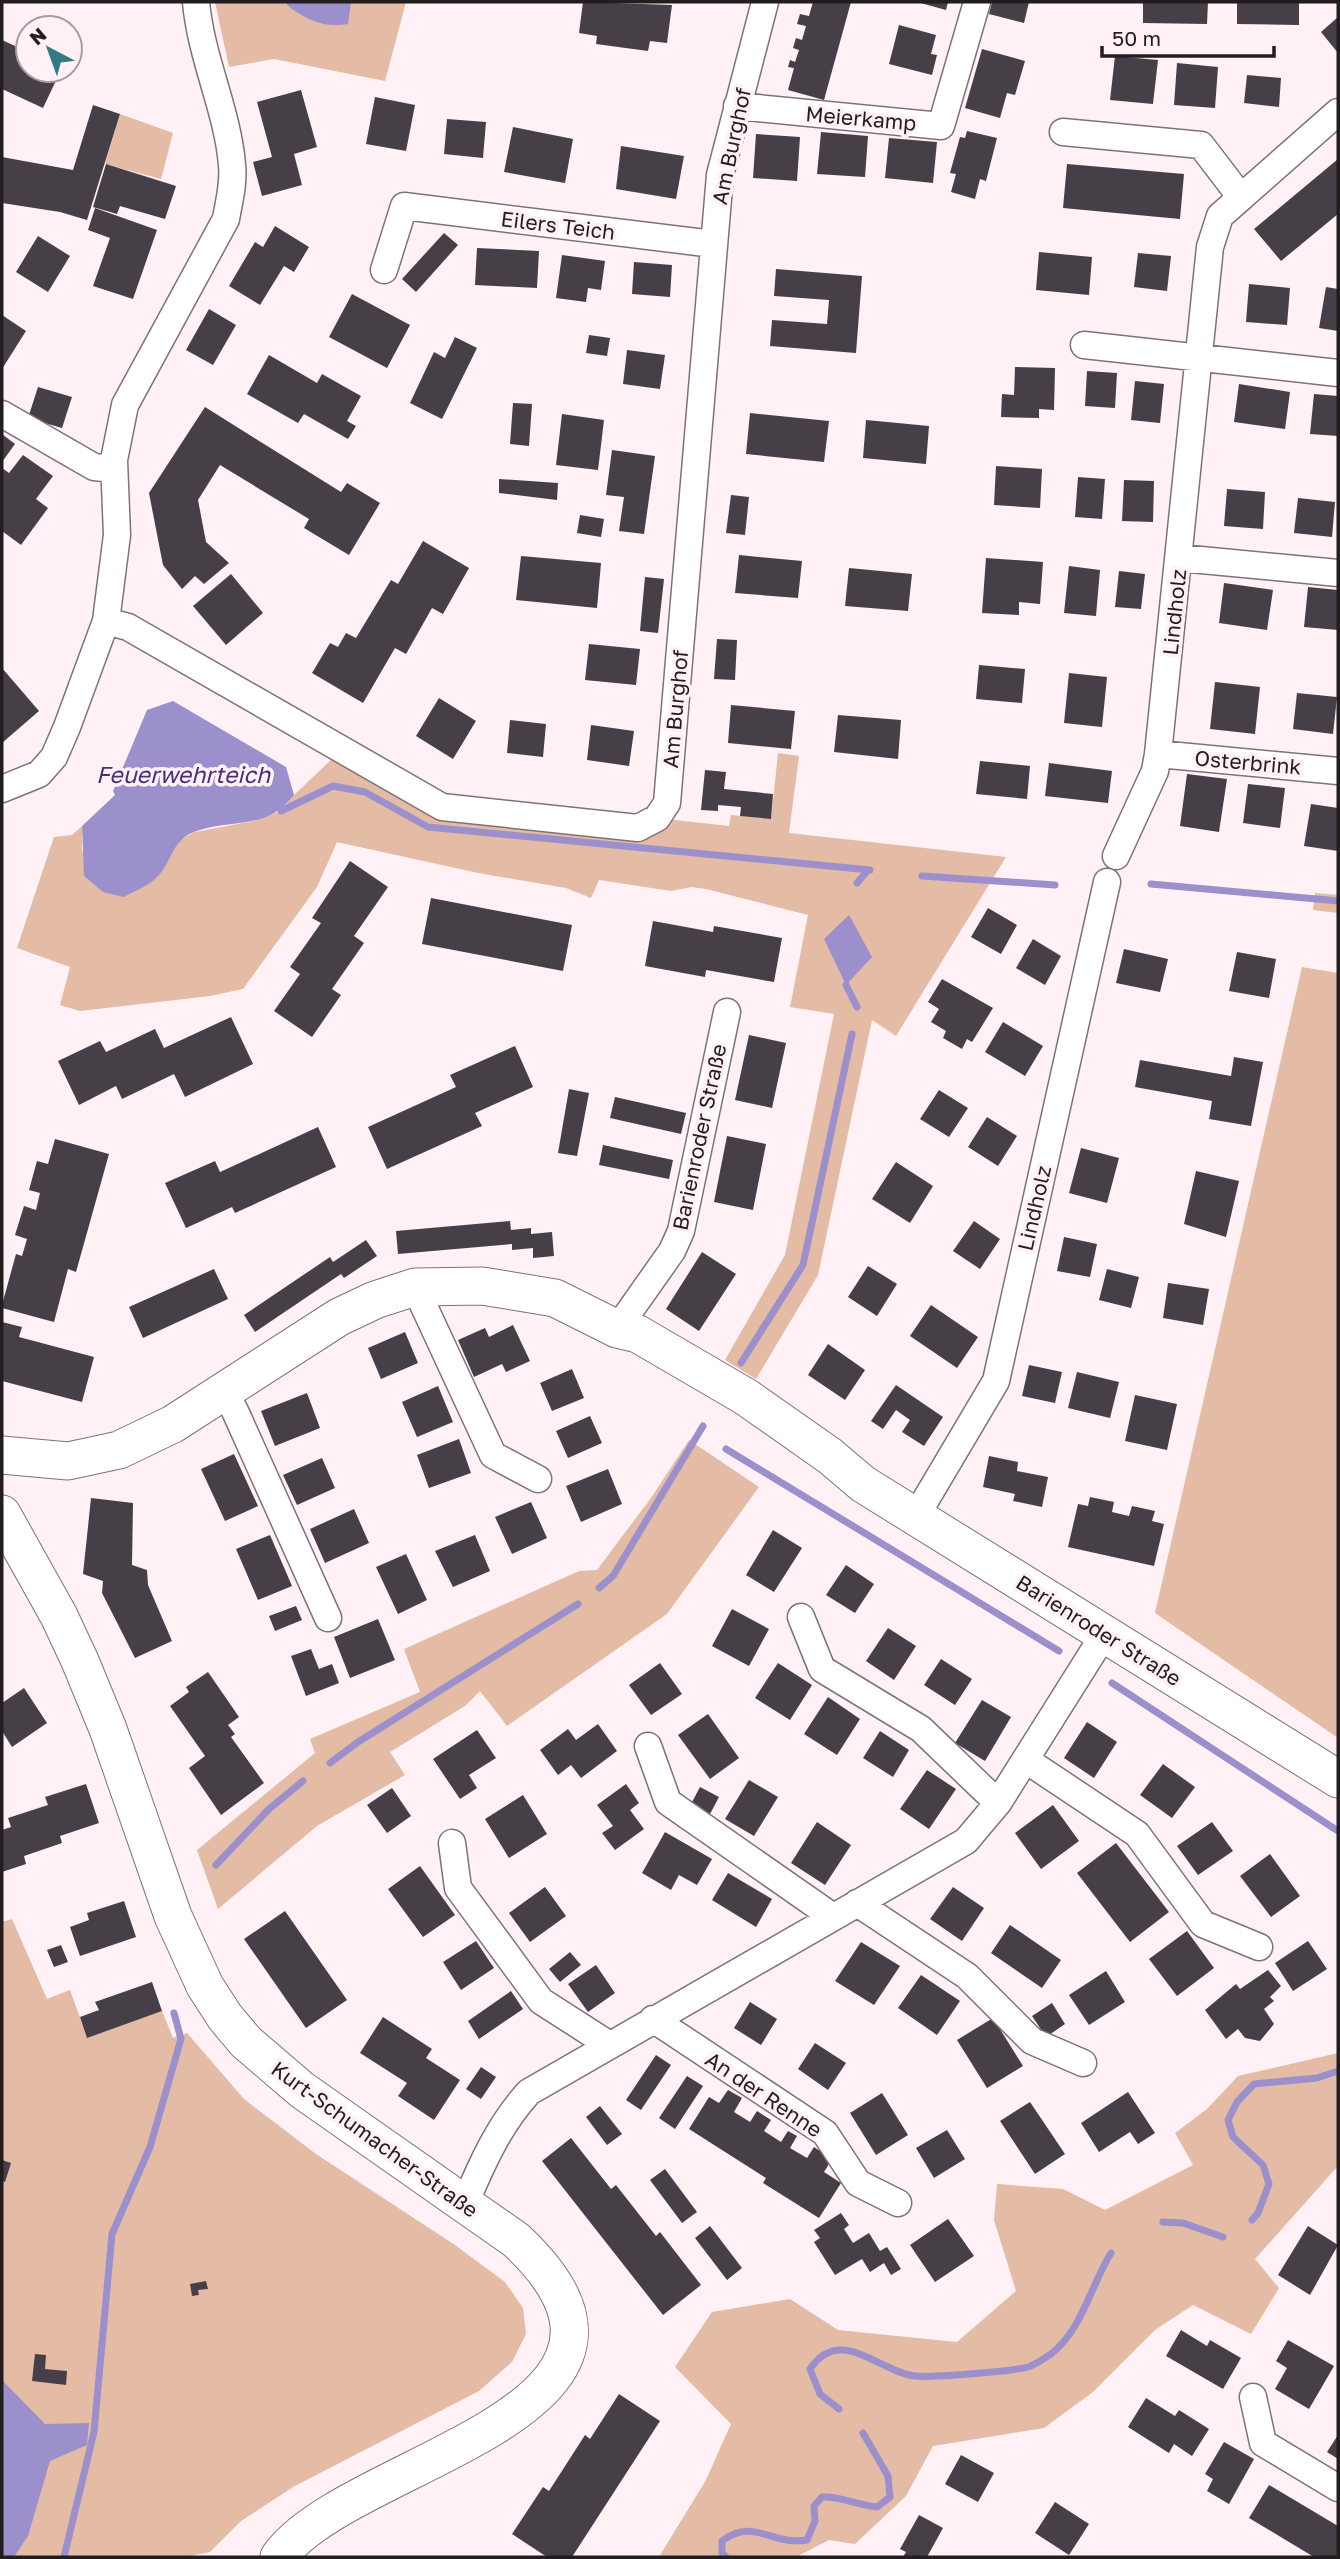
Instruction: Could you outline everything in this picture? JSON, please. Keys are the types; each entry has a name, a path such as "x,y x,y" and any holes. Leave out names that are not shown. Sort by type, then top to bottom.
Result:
{"main road":[{"name":"Barienroder Straße","path":"2,1455 38,1461 95,1457 142,1441 224,1392 338,1317 375,1300 415,1287 456,1285 519,1289 555,1298 617,1329 632,1347 695,1393 822,1469 863,1484 1337,1779"},
{"name":"Kurt-Schumacher-Straße","path":"2,1514 59,1616 80,1661 108,1729 181,1937 225,2017 246,2042 302,2090 516,2240 539,2261 566,2303 568,2332 559,2367 538,2393 487,2433 328,2512 293,2539 279,2557"}],"street":[{"path":"2,789 39,774 54,757 106,621 117,535 114,469 117,434 125,405 149,355 226,219 232,188 232,164 199,34 196,2"},
{"name":"Am Burghof","path":"106,621 128,626 442,807 638,828 657,818 667,803 720,175 765,2"},
{"name":"Meierkamp","path":"737,106 941,126 977,2"},
{"name":"Lindholz","path":"915,1516 996,1381 1107,882 1118,883 1125,876 1124,862 1116,856 1155,771 1180,558 1210,247 1220,216 1338,112"},
{"path":"1063,132 1201,145 1240,196"},
{"name":"Eilers Teich","path":"384,270 404,206 713,244"},
{"path":"1084,345 1338,373"},
{"path":"2,414 94,467 114,469"},
{"path":"1180,558 1338,573"},
{"name":"Osterbrink","path":"1158,754 1338,771"},
{"name":"Barienroder Straße","path":"617,1329 672,1251 681,1231 727,1012"},
{"path":"415,1287 493,1455 538,1479"},
{"path":"224,1392 328,1618"},
{"path":"801,1617 822,1669 921,1730 998,1802"},
{"path":"465,2204 479,2171 513,2109 529,2092 552,2076 966,1840 998,1802 1105,1633"},
{"path":"648,1746 668,1802 833,1917"},
{"path":"1026,1760 1137,1833 1203,1924 1259,1947"},
{"path":"452,1843 458,1888 541,2001 608,2044"},
{"path":"857,1903 967,1976 1032,2041 1083,2063"},
{"name":"An der Renne","path":"653,2019 825,2133 858,2183 898,2203"},
{"path":"1254,2397 1263,2443 1338,2488"}],"shaded area":[{"path":"215,2 406,2 385,81 274,59 229,67"},
{"path":"120,114 173,133 161,179 105,164"},
{"path":"778,753 799,756 789,833 1006,857 896,1036 872,1020 818,1275 756,1379 725,1360 785,1255 834,1014 790,1007 808,915 691,887 671,891 599,880 591,898 566,888 478,873 337,842 317,887 243,989 210,996 80,1011 60,1005 70,967 17,948 54,837 72,835 82,826 82,851 157,877 177,841 195,832 253,821 281,811 333,758 443,807 657,818 729,826 731,815 771,819"},
{"path":"1315,893 1338,895 1338,913 1313,910"},
{"path":"1302,967 1338,973 1338,1738 1155,1613"},
{"path":"689,1440 759,1487 667,1614 507,1726 480,1691 465,1706 390,1752 405,1775 317,1826 218,1909 197,1850 315,1753 310,1739 420,1692 404,1649 579,1571 597,1570 651,1498"},
{"path":"12,1919 47,1999 70,1990 87,2037 162,2011 173,2038 187,2033 244,2099 316,2154 455,2245 505,2282 523,2308 526,2334 512,2362 479,2391 293,2487 241,2521 210,2552 184,2557 2,2557 2,1922"},
{"path":"1338,2053 1338,2166 1255,2259 1279,2288 1251,2334 1193,2305 1155,2330 1093,2392 1044,2428 933,2446 906,2496 855,2544 829,2540 796,2557 659,2557 706,2480 731,2424 675,2367 712,2312 790,2299 838,2330 957,2342 1016,2291 994,2220 997,2184 1063,2189 1105,2210 1193,2165 1175,2133 1207,2109 1238,2076"}],"water":[{"path":"287,2 351,2 348,24 316,22 294,10"},
{"name":"Feuerwehrteich","path":"173,701 286,767 294,795 284,806 261,819 208,828 186,836 176,846 162,871 146,886 124,897 103,892 84,876 82,826 115,795 113,791 147,710"},
{"path":"849,915 872,957 846,985 824,939"},
{"path":"2,2380 45,2424 89,2423 87,2445 50,2461 28,2536 14,2557 2,2557"}],"building":[{"path":"583,2 672,5 667,43 650,41 648,51 596,44 597,36 579,33"},
{"path":"813,2 851,2 824,100 788,90 794,68 788,67 790,60 795,62 799,50 793,48 796,38 802,40 806,26 797,24 800,14 809,16"},
{"path":"917,2 948,2 946,10"},
{"path":"992,2 1029,2 1024,23 989,14"},
{"path":"1143,2 1208,2 1207,24 1143,23"},
{"path":"1237,2 1299,2 1299,25 1237,24"},
{"path":"1338,17 1338,53 1321,32"},
{"path":"899,25 936,35 931,54 937,55 932,75 889,64"},
{"path":"2,40 14,46 14,84 54,84 43,108 2,89"},
{"path":"982,49 1025,61 1015,95 1007,93 1000,118 965,108"},
{"path":"1115,56 1158,60 1153,104 1110,100"},
{"path":"1177,63 1218,67 1215,108 1174,105"},
{"path":"1247,75 1281,78 1279,107 1244,103"},
{"path":"301,90 317,147 294,154 302,185 262,196 253,162 272,157 257,102"},
{"path":"375,97 415,105 406,151 366,144"},
{"path":"93,105 120,114 87,220 60,212 2,203 2,157 73,170"},
{"path":"447,119 486,122 483,158 444,154"},
{"path":"513,127 573,139 565,183 504,172"},
{"path":"967,131 997,138 986,181 980,179 975,199 951,192 956,174 950,173 960,137 965,138"},
{"path":"821,132 868,136 865,177 817,174"},
{"path":"756,134 800,137 797,181 753,178"},
{"path":"889,138 937,142 933,183 885,178"},
{"path":"621,146 684,156 676,199 616,189"},
{"path":"1338,159 1338,214 1281,261 1254,229"},
{"path":"106,164 176,186 165,219 120,206 117,214 93,207"},
{"path":"1067,164 1184,174 1180,219 1063,208"},
{"path":"95,208 157,230 133,299 93,286 110,238 88,230"},
{"path":"275,226 309,247 294,272 284,266 260,305 229,286 255,242 263,247"},
{"path":"444,233 458,245 416,292 402,279"},
{"path":"38,236 70,256 48,292 16,272"},
{"path":"477,248 539,251 537,288 475,285"},
{"path":"1039,252 1092,257 1089,295 1036,290"},
{"path":"1138,253 1171,256 1167,291 1134,287"},
{"path":"562,255 605,261 601,290 588,288 586,302 556,298"},
{"path":"634,262 672,265 670,297 632,294"},
{"path":"776,269 862,276 856,353 770,346 772,320 827,324 829,300 774,296"},
{"path":"1249,284 1290,288 1287,325 1246,322"},
{"path":"1326,287 1338,289 1338,331 1319,328"},
{"path":"352,294 410,325 387,368 329,337"},
{"path":"209,309 236,325 213,365 186,350"},
{"path":"2,315 26,331 2,369"},
{"path":"589,335 610,338 607,356 586,353"},
{"path":"455,337 477,348 442,419 410,403 434,352 445,358"},
{"path":"627,350 665,355 660,389 623,384"},
{"path":"269,355 317,383 322,374 361,396 347,421 356,426 348,439 304,414 298,423 247,394"},
{"path":"1015,367 1055,368 1054,410 1039,409 1039,418 1001,417 1002,394 1014,395"},
{"path":"1087,371 1117,373 1115,408 1085,406"},
{"path":"1135,381 1164,384 1160,423 1131,420"},
{"path":"1239,384 1290,392 1285,429 1234,422"},
{"path":"38,387 72,397 62,428 28,418"},
{"path":"1314,394 1338,396 1338,436 1310,434"},
{"path":"513,403 532,404 529,446 510,444"},
{"path":"205,407 341,492 347,483 380,503 349,555 304,528 309,519 220,465 198,500 206,542 229,563 204,584 195,576 182,589 163,565 149,493"},
{"path":"750,413 829,421 824,462 746,454"},
{"path":"562,414 604,420 598,470 556,465"},
{"path":"866,420 929,426 926,464 863,458"},
{"path":"2,434 15,444 2,462"},
{"path":"612,450 655,456 644,534 619,531 624,497 606,495"},
{"path":"23,455 53,476 36,499 48,508 21,545 2,531 2,468 9,473"},
{"path":"996,466 1042,469 1040,508 994,505"},
{"path":"1078,477 1105,479 1102,519 1075,517"},
{"path":"499,479 558,483 557,500 499,493"},
{"path":"1124,480 1154,481 1153,522 1122,521"},
{"path":"1227,489 1265,492 1263,529 1224,526"},
{"path":"731,495 749,497 745,535 726,533"},
{"path":"1298,498 1335,502 1332,537 1294,533"},
{"path":"580,515 604,519 601,537 577,533"},
{"path":"423,541 469,568 443,614 432,608 406,654 395,648 363,703 312,673 330,643 338,647 346,633 356,638 391,580 398,584"},
{"path":"739,555 802,561 798,598 735,593"},
{"path":"521,556 601,563 597,608 516,600"},
{"path":"986,558 1043,562 1040,604 1019,602 1019,615 982,613"},
{"path":"1069,566 1100,570 1096,616 1064,613"},
{"path":"849,568 912,574 908,611 845,606"},
{"path":"1119,571 1145,574 1141,609 1115,607"},
{"path":"231,574 263,613 226,645 193,606"},
{"path":"645,577 664,579 658,633 640,631"},
{"path":"1224,583 1273,590 1267,630 1219,623"},
{"path":"1308,587 1338,590 1338,630 1304,627"},
{"path":"717,639 737,640 735,680 714,679"},
{"path":"589,644 640,649 636,685 585,680"},
{"path":"979,665 1025,669 1022,703 976,699"},
{"path":"2,668 39,711 2,743"},
{"path":"1069,673 1107,677 1102,727 1064,723"},
{"path":"1215,682 1260,687 1255,734 1210,729"},
{"path":"1297,693 1337,697 1333,734 1293,729"},
{"path":"439,698 476,721 453,759 416,736"},
{"path":"731,705 795,711 791,749 728,743"},
{"path":"838,715 901,720 898,759 834,752"},
{"path":"510,720 546,724 543,757 507,753"},
{"path":"591,725 634,731 629,766 587,760"},
{"path":"980,761 1030,766 1027,799 976,794"},
{"path":"1049,763 1112,771 1108,803 1045,796"},
{"path":"705,770 726,772 724,789 773,794 771,819 740,816 741,807 718,805 718,811 701,810"},
{"path":"1187,774 1227,779 1219,832 1180,826"},
{"path":"1248,784 1285,788 1280,828 1243,823"},
{"path":"1311,804 1338,808 1338,851 1304,846"},
{"path":"350,861 388,887 354,936 364,943 332,989 341,995 312,1037 274,1011 300,974 290,967 321,923 312,918"},
{"path":"431,898 572,925 563,971 422,944"},
{"path":"988,908 1017,925 1001,954 971,937"},
{"path":"653,921 713,932 714,926 782,938 774,982 706,970 705,977 645,966"},
{"path":"1033,939 1061,956 1045,985 1016,968"},
{"path":"1124,949 1168,959 1160,992 1116,983"},
{"path":"1237,952 1276,959 1269,998 1229,991"},
{"path":"942,979 993,1008 972,1042 967,1039 962,1049 943,1038 946,1031 931,1022 939,1009 928,1002"},
{"path":"231,1017 253,1064 185,1097 174,1074 122,1099 116,1086 79,1105 58,1061 100,1041 106,1052 155,1029 164,1048"},
{"path":"1003,1022 1043,1046 1025,1076 985,1052"},
{"path":"749,1035 786,1043 772,1108 735,1100"},
{"path":"515,1046 533,1087 475,1113 482,1126 387,1169 368,1127 456,1087 450,1075"},
{"path":"1234,1057 1263,1062 1251,1126 1209,1119 1212,1101 1135,1087 1140,1060 1231,1076"},
{"path":"569,1089 589,1093 577,1156 558,1153"},
{"path":"939,1090 968,1108 949,1137 920,1119"},
{"path":"615,1097 686,1113 681,1134 610,1118"},
{"path":"987,1117 1017,1136 998,1166 968,1147"},
{"path":"318,1127 336,1167 235,1213 232,1207 186,1228 165,1183 215,1161 220,1172"},
{"path":"727,1136 766,1144 753,1210 714,1202"},
{"path":"55,1139 109,1154 76,1272 68,1269 54,1322 2,1308 2,1305 16,1254 22,1256 27,1239 15,1235 24,1206 36,1210 40,1193 29,1190 37,1161 48,1164"},
{"path":"603,1145 673,1160 669,1179 599,1165"},
{"path":"1081,1148 1119,1158 1107,1203 1069,1193"},
{"path":"896,1162 933,1186 910,1223 872,1199"},
{"path":"1196,1171 1239,1181 1226,1237 1184,1224"},
{"path":"510,1221 511,1230 531,1228 531,1234 552,1232 554,1256 533,1258 533,1248 512,1250 512,1244 398,1254 396,1231"},
{"path":"974,1221 1000,1239 980,1269 953,1251"},
{"path":"1064,1237 1097,1244 1090,1277 1057,1271"},
{"path":"366,1240 377,1256 344,1278 341,1274 255,1332 244,1315 330,1257 333,1262"},
{"path":"702,1252 736,1274 699,1331 666,1309"},
{"path":"868,1266 897,1284 877,1316 848,1297"},
{"path":"214,1269 228,1299 143,1338 129,1307"},
{"path":"1107,1269 1139,1277 1131,1308 1099,1300"},
{"path":"1168,1283 1209,1289 1203,1325 1163,1318"},
{"path":"931,1305 978,1337 957,1368 910,1336"},
{"path":"2,1322 22,1327 19,1337 94,1357 82,1402 2,1381"},
{"path":"513,1325 530,1361 506,1372 502,1364 474,1377 458,1340 485,1328 489,1337"},
{"path":"405,1332 418,1363 381,1379 368,1348"},
{"path":"828,1344 865,1370 845,1400 808,1375"},
{"path":"1029,1365 1062,1372 1055,1403 1022,1396"},
{"path":"572,1369 584,1398 552,1411 540,1383"},
{"path":"1077,1372 1119,1382 1110,1418 1068,1408"},
{"path":"896,1385 943,1417 924,1446 902,1432 910,1420 896,1410 883,1429 871,1421"},
{"path":"438,1386 453,1422 417,1437 402,1402"},
{"path":"307,1393 320,1428 275,1446 261,1411"},
{"path":"1135,1395 1177,1404 1167,1450 1125,1441"},
{"path":"590,1416 602,1443 568,1458 556,1431"},
{"path":"459,1439 471,1473 429,1488 417,1455"},
{"path":"234,1454 258,1506 225,1521 201,1469"},
{"path":"989,1456 1018,1462 1017,1471 1048,1477 1042,1507 1013,1501 1015,1494 983,1487"},
{"path":"322,1458 335,1488 297,1505 283,1475"},
{"path":"608,1469 622,1504 581,1522 566,1486"},
{"path":"1090,1497 1114,1502 1112,1512 1129,1516 1132,1506 1155,1511 1152,1521 1164,1524 1154,1566 1068,1547 1078,1504 1088,1506"},
{"path":"91,1498 133,1503 132,1565 147,1570 148,1585 172,1641 135,1658 102,1593 103,1581 83,1574"},
{"path":"531,1502 547,1538 512,1554 495,1517"},
{"path":"354,1509 369,1543 325,1563 310,1529"},
{"path":"773,1530 802,1548 774,1592 746,1575"},
{"path":"270,1535 292,1586 258,1600 236,1549"},
{"path":"475,1535 490,1571 453,1587 435,1551"},
{"path":"406,1554 427,1600 398,1614 376,1567"},
{"path":"846,1565 874,1584 855,1613 826,1595"},
{"path":"296,1606 302,1620 275,1631 269,1616"},
{"path":"732,1609 769,1629 749,1666 712,1646"},
{"path":"378,1619 395,1660 350,1678 334,1637"},
{"path":"888,1628 916,1646 894,1680 866,1661"},
{"path":"311,1649 319,1669 332,1664 339,1683 306,1696 291,1656"},
{"path":"941,1659 972,1679 955,1705 924,1685"},
{"path":"660,1663 682,1694 651,1715 629,1685"},
{"path":"778,1663 812,1685 790,1720 755,1698"},
{"path":"208,1672 239,1717 228,1725 235,1734 231,1737 264,1783 221,1815 189,1768 205,1756 170,1706 189,1692 186,1687"},
{"path":"24,1688 47,1723 12,1747 2,1731 2,1703"},
{"path":"828,1697 860,1719 837,1755 804,1734"},
{"path":"982,1700 1011,1717 985,1761 955,1743"},
{"path":"708,1714 739,1758 710,1779 678,1735"},
{"path":"1087,1722 1117,1742 1094,1778 1064,1758"},
{"path":"598,1724 617,1751 581,1778 571,1765 558,1775 540,1750 568,1729 576,1740"},
{"path":"477,1730 496,1758 469,1775 477,1788 460,1799 433,1759"},
{"path":"880,1731 909,1750 893,1777 863,1758"},
{"path":"1163,1764 1195,1787 1172,1818 1140,1795"},
{"path":"927,1770 956,1789 929,1829 900,1809"},
{"path":"749,1780 778,1797 754,1836 725,1819"},
{"path":"86,1784 99,1823 60,1836 62,1843 24,1856 26,1864 2,1872 2,1830 11,1827 8,1818 48,1805 45,1797"},
{"path":"626,1784 639,1803 630,1810 644,1829 615,1850 602,1833 613,1826 597,1805"},
{"path":"700,1787 719,1797 710,1814 691,1804"},
{"path":"392,1788 411,1816 387,1833 367,1805"},
{"path":"523,1795 547,1834 509,1858 485,1819"},
{"path":"1053,1805 1079,1841 1041,1869 1015,1833"},
{"path":"817,1822 851,1845 825,1885 791,1863"},
{"path":"1212,1822 1233,1851 1198,1875 1177,1846"},
{"path":"665,1832 712,1859 697,1885 679,1875 671,1890 642,1873"},
{"path":"1116,1843 1169,1912 1130,1942 1077,1873"},
{"path":"1270,1854 1300,1896 1271,1917 1240,1876"},
{"path":"420,1866 455,1915 423,1937 388,1889"},
{"path":"728,1873 772,1899 756,1927 712,1900"},
{"path":"545,1887 566,1916 530,1942 509,1913"},
{"path":"953,1887 984,1908 962,1941 930,1919"},
{"path":"124,1901 136,1937 80,1956 70,1927 89,1920 87,1913"},
{"path":"285,1911 347,2000 306,2028 244,1939"},
{"path":"1010,1925 1061,1960 1042,1988 991,1953"},
{"path":"1187,1931 1214,1968 1177,1996 1149,1959"},
{"path":"476,1941 494,1968 461,1990 443,1962"},
{"path":"1308,1941 1327,1969 1293,1991 1275,1963"},
{"path":"861,1942 900,1966 874,2005 835,1981"},
{"path":"61,1945 68,1962 54,1967 47,1950"},
{"path":"570,1952 581,1965 560,1982 549,1969"},
{"path":"596,1965 615,1993 588,2012 568,1984"},
{"path":"1268,1970 1281,1986 1270,1997 1274,2001 1264,2009 1274,2024 1260,2041 1245,2038 1238,2029 1226,2039 1205,2010 1236,1984 1240,1989"},
{"path":"1106,1971 1125,2002 1089,2025 1069,1995"},
{"path":"921,1975 960,2001 937,2035 898,2008"},
{"path":"152,1982 162,2011 87,2038 80,2017 99,2010 95,2002"},
{"path":"511,1991 523,2009 479,2039 468,2021"},
{"path":"750,2002 777,2019 761,2045 734,2028"},
{"path":"1052,2003 1065,2024 1046,2037 1032,2016"},
{"path":"383,2017 432,2049 426,2058 460,2080 434,2120 398,2096 407,2083 360,2053"},
{"path":"993,2018 1023,2066 987,2088 957,2040"},
{"path":"815,2043 846,2063 828,2090 798,2069"},
{"path":"656,2055 671,2065 641,2110 626,2100"},
{"path":"481,2067 496,2077 481,2099 466,2089"},
{"path":"687,2076 703,2086 675,2129 659,2118"},
{"path":"728,2090 742,2098 734,2112 750,2122 757,2111 771,2120 764,2131 781,2142 788,2131 797,2136 790,2148 807,2158 814,2147 832,2159 824,2172 841,2183 819,2218 763,2183 766,2178 689,2129 709,2097 719,2103"},
{"path":"1128,2092 1155,2133 1138,2144 1130,2132 1099,2152 1081,2123"},
{"path":"882,2093 908,2135 876,2155 850,2113"},
{"path":"1030,2102 1065,2154 1035,2174 1000,2121"},
{"path":"600,2106 622,2134 607,2145 586,2117"},
{"path":"947,2130 965,2159 934,2178 916,2148"},
{"path":"571,2138 611,2189 616,2185 656,2236 660,2232 701,2285 663,2315 542,2161"},
{"path":"2,2160 11,2163 5,2182 2,2181"},
{"path":"665,2169 697,2212 682,2223 650,2180"},
{"path":"841,2213 849,2225 844,2229 853,2243 869,2233 880,2251 887,2247 901,2269 891,2275 884,2263 870,2272 862,2259 835,2275 814,2242 820,2238 814,2230"},
{"path":"948,2219 974,2256 935,2282 910,2245"},
{"path":"710,2226 742,2268 727,2280 695,2238"},
{"path":"1308,2226 1338,2245 1310,2295 1278,2275"},
{"path":"206,2281 208,2289 198,2290 199,2295 192,2296 190,2284"},
{"path":"1181,2330 1207,2346 1210,2340 1241,2358 1223,2389 1166,2356"},
{"path":"1288,2340 1334,2366 1309,2409 1275,2389 1287,2368 1276,2361"},
{"path":"35,2354 46,2355 45,2369 67,2371 66,2385 32,2381"},
{"path":"619,2394 660,2421 572,2557 547,2557 512,2534 543,2487 549,2491 585,2435 590,2439"},
{"path":"1146,2398 1175,2416 1179,2410 1209,2429 1192,2456 1174,2444 1169,2453 1128,2427"},
{"path":"1338,2435 1338,2459 1327,2452"},
{"path":"1224,2442 1254,2459 1229,2504 1207,2491 1213,2479 1205,2474"},
{"path":"961,2455 994,2473 978,2502 945,2484"},
{"path":"1269,2485 1338,2526 1338,2557 1314,2557 1249,2518"},
{"path":"1055,2502 1089,2524 1069,2555 1035,2533"},
{"path":"919,2515 943,2528 927,2557 903,2557 906,2552 900,2549"}],"waterway":[{"path":"281,811 333,786 365,792 428,827 870,870"},
{"path":"857,883 868,870"},
{"path":"922,876 1055,885"},
{"path":"1151,884 1338,901"},
{"path":"846,985 857,1007"},
{"path":"741,1363 803,1265 852,1034"},
{"path":"599,1588 613,1576 703,1426"},
{"path":"726,1449 1059,1651"},
{"path":"330,1763 358,1742 578,1604"},
{"path":"1112,1683 1338,1831"},
{"path":"216,1865 269,1809 303,1781"},
{"path":"64,2557 94,2432 112,2234 150,2147 181,2039 174,2013"},
{"path":"1252,2220 1258,2213 1269,2184 1263,2165 1233,2137 1228,2120 1237,2102 1254,2084 1317,2078 1338,2071"},
{"path":"1163,2222 1183,2223 1223,2237"},
{"path":"839,2409 820,2394 810,2369 822,2356 834,2351 847,2350 860,2354 901,2373 915,2376 1006,2370 1037,2363 1051,2354 1071,2333 1111,2253"},
{"path":"726,2557 722,2553 722,2541 733,2534 753,2532 794,2541 807,2540 815,2521 814,2506 822,2497 877,2507 890,2497 888,2476 863,2433"}]}
